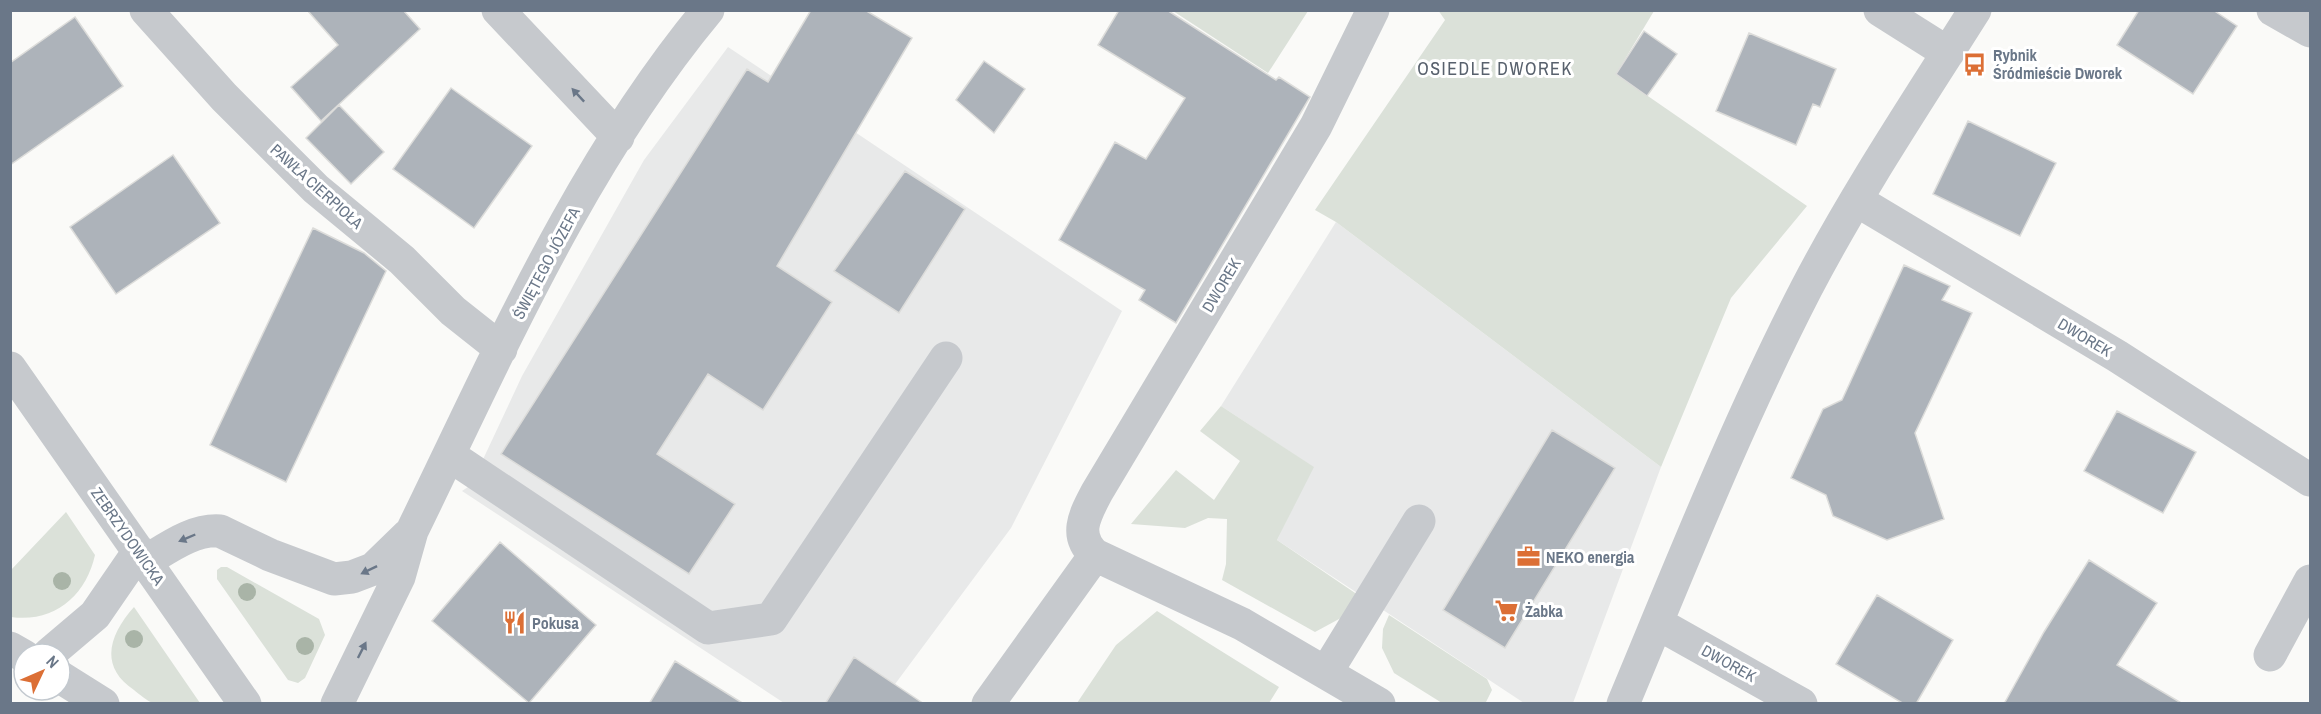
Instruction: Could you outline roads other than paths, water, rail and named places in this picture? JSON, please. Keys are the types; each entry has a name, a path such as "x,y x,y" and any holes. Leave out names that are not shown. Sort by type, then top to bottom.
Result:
{"street":[{"name":"PAWŁA CIERPIOŁA","path":"146,10 224,98 316,189 402,260 453,311 501,349"},
{"path":"498,10 618,137"},
{"name":"ŚWIĘTEGO JÓZEFA","path":"337,704 399,577 412,531 555,243 618,137 676,52 708,10"},
{"name":"DWOREK","path":"1095,555 1086,548 1081,534 1083,518 1316,126 1373,10"},
{"path":"1880,10 1948,53"},
{"path":"1623,704 1760,382 1807,288 1856,200 1975,10"},
{"path":"2273,10 2310,31"},
{"name":"DWOREK","path":"1856,200 2117,356 2310,480"},
{"path":"449,455 708,628 771,619 946,358"},
{"name":"ZEBRZYDOWICKA","path":"10,368 245,704"},
{"path":"1327,671 1419,520"},
{"name":"ŚWIĘTEGO JÓZEFA","path":"142,556 202,532 215,530 230,534 318,575 343,578 374,569 412,531"},
{"path":"988,704 1095,555 1242,624 1327,671 1378,704"},
{"path":"63,642 95,615 142,556"},
{"path":"2270,654 2310,581"},
{"name":"DWOREK","path":"1657,623 1801,704"},
{"path":"72,685 103,704"}],"place":[{"name":"Rybnik Śródmieście Dworek","path":"1975,64"},
{"name":"NEKO energia","path":"1528,557"},
{"name":"Żabka","path":"1507,611"},
{"name":"Pokusa","path":"514,623"}],"district":[{"name":"OSIEDLE DWOREK","path":"1495,69"}]}
